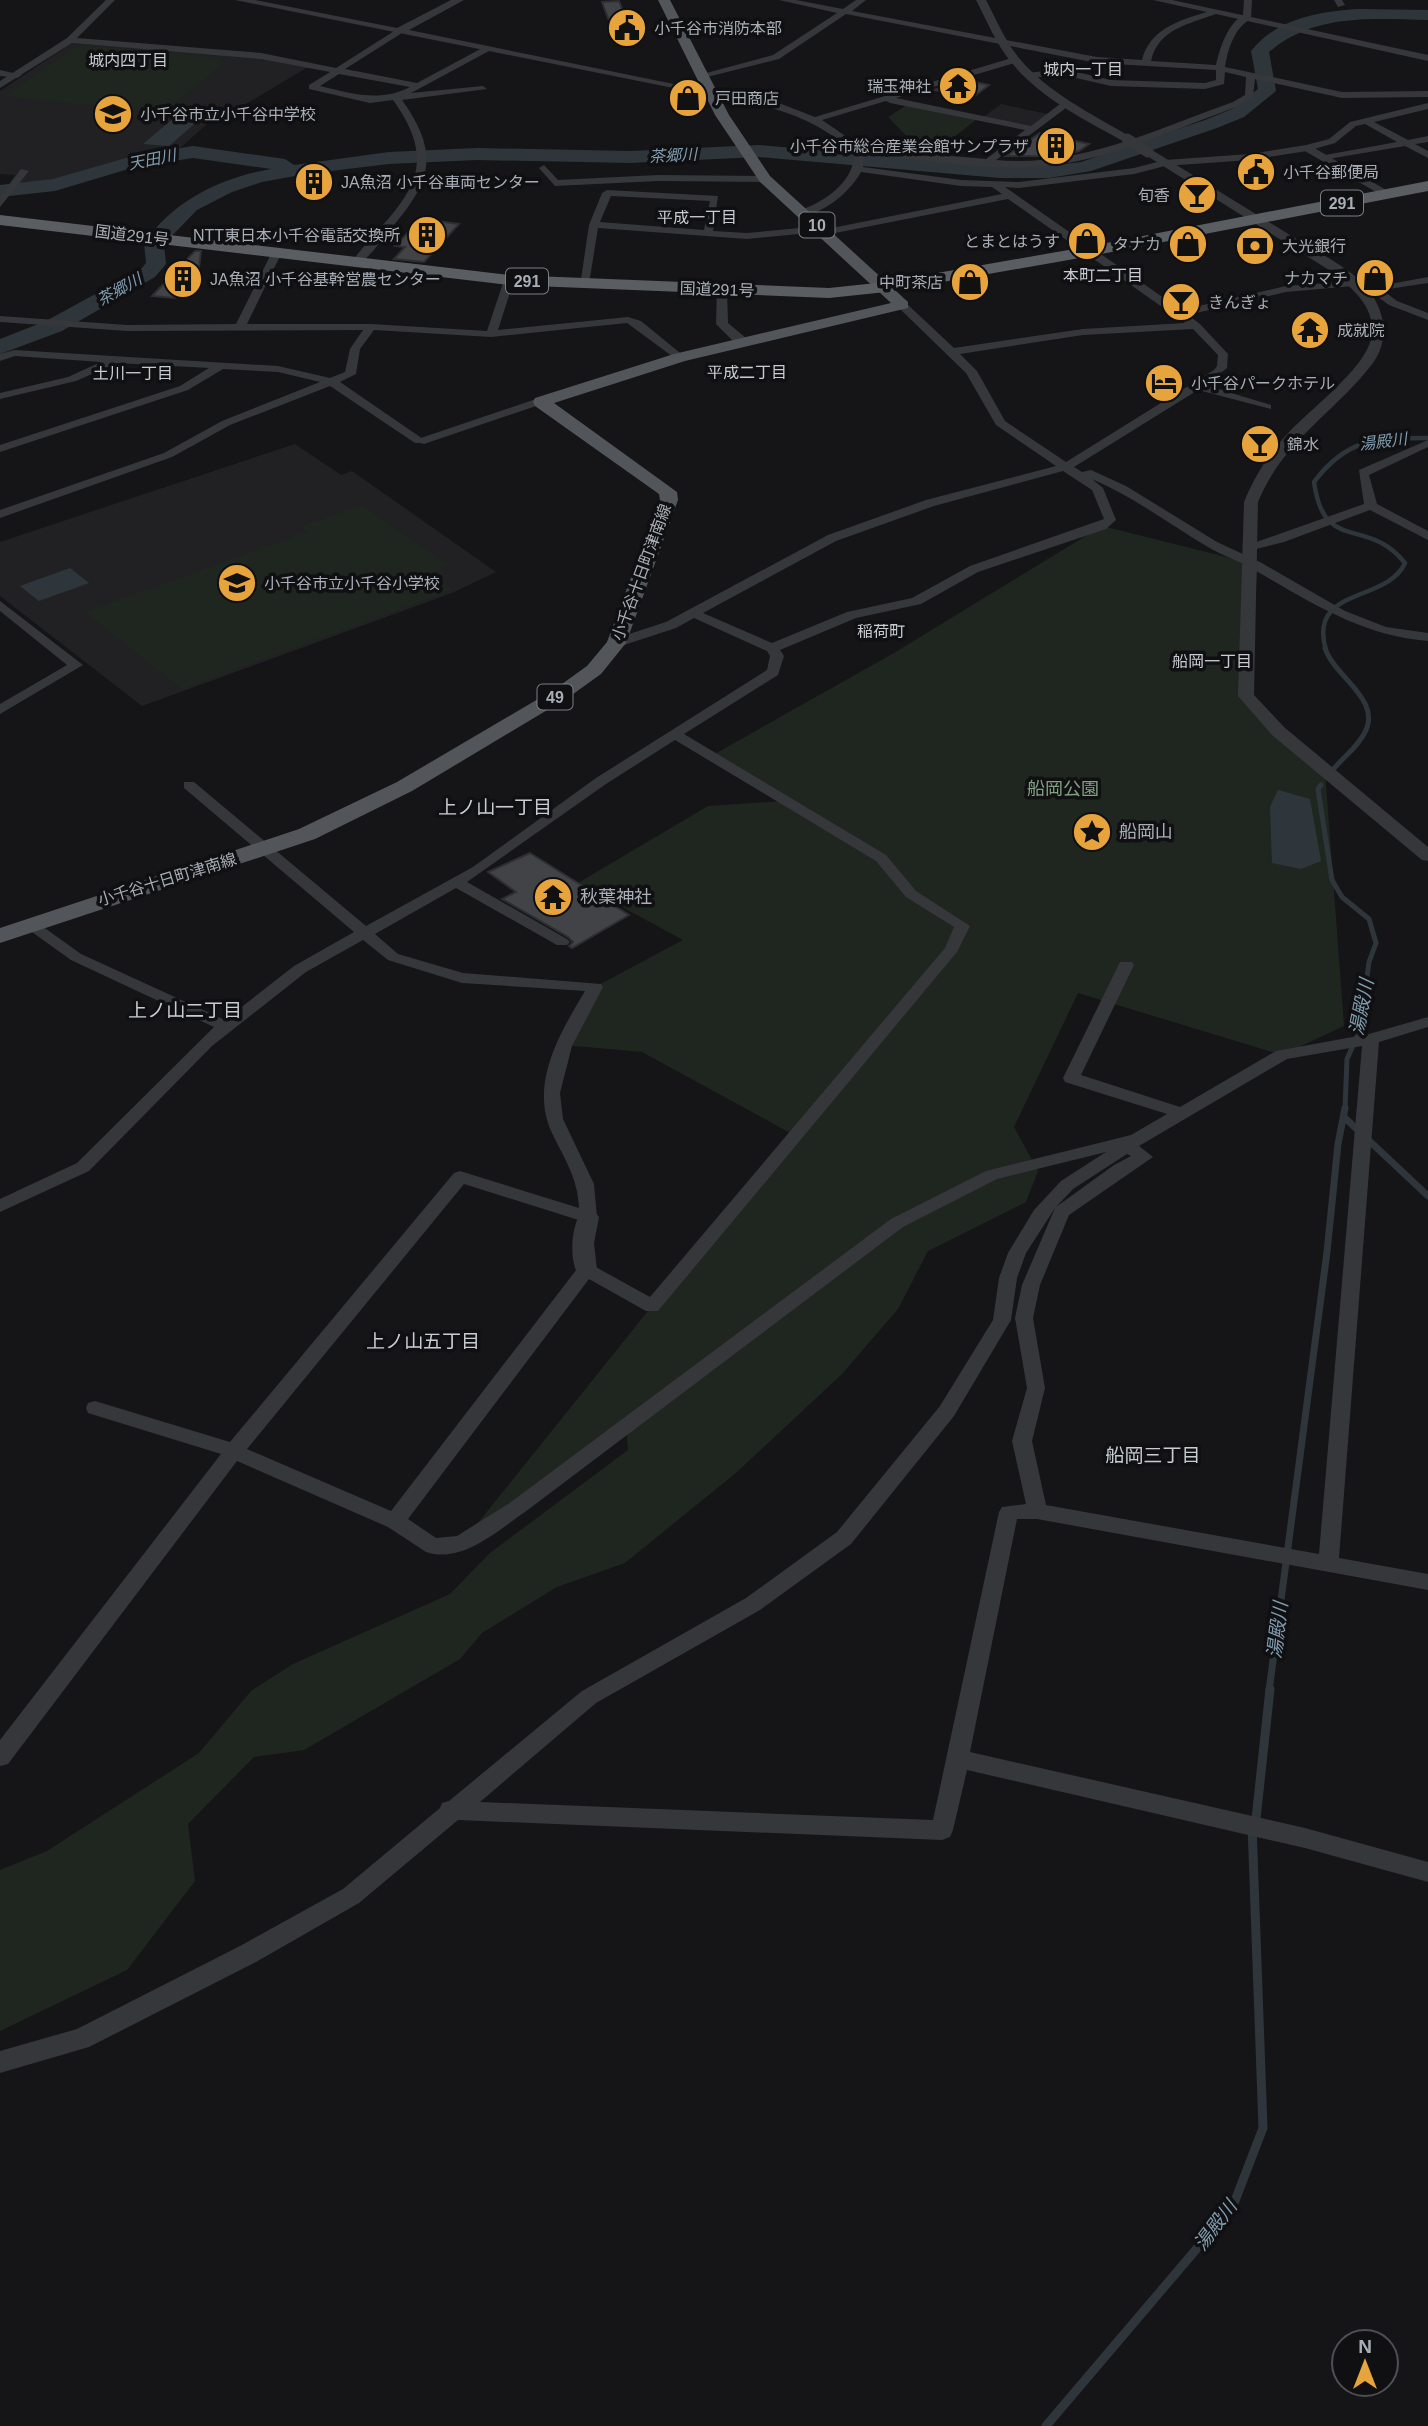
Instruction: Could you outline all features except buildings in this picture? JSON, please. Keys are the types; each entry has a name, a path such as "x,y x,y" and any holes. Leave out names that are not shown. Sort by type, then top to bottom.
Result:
{"highway":[{"name":"国道291号","path":"0,220 509,280 829,293 886,287 1091,251 1428,187"}],"main road":[{"name":"10","path":"664,0 708,92 750,160 765,179 886,287"},
{"path":"541,402 680,357 902,305 886,287"},
{"name":"小千谷十日町津南線","path":"0,936 96,900 266,849 349,816 562,693 594,670 616,643 669,500 668,492 541,402"}],"street":[{"path":"0,85 70,40 111,0"},
{"path":"240,0 708,92 772,101 817,119 859,158 925,180 995,185 1107,174 1165,163 1250,157 1332,141 1353,124 1428,106"},
{"path":"459,0 399,32 312,87 370,100 482,89"},
{"path":"783,0 1097,60 1218,68 1342,95 1428,94"},
{"path":"702,77 776,57 862,0"},
{"path":"981,0 1016,60 1030,75 1067,103 1363,287 1428,317"},
{"path":"1158,0 1428,58"},
{"path":"1030,75 1053,72 1111,83 1205,86 1221,82 1218,68 1233,28 1245,18 1248,0"},
{"path":"1146,63 1147,50 1160,32 1213,12"},
{"path":"70,40 261,56 418,86"},
{"path":"396,98 486,48"},
{"path":"817,119 1016,60"},
{"path":"0,73 17,75"},
{"path":"859,158 1019,165 1073,159 1180,126 1244,100 1252,89 1254,74"},
{"path":"357,261 391,222 410,194 423,163 421,147 396,98"},
{"path":"887,99 1032,129"},
{"path":"987,163 1067,103"},
{"path":"1366,121 1428,156"},
{"path":"1325,158 1428,139"},
{"path":"1307,148 1387,194"},
{"path":"802,213 811,210 844,186 859,158"},
{"path":"544,168 555,183 658,178 765,179"},
{"path":"0,204 24,171"},
{"path":"616,643 671,625 832,538 930,503 1068,466 1198,386 1223,366 1223,354 1196,326 995,185"},
{"path":"584,284 594,225 607,192 715,198 709,233"},
{"path":"594,225 747,236 823,230 1012,195"},
{"path":"239,329 276,252"},
{"path":"491,334 509,280"},
{"path":"1179,314 1286,289 1363,287 1428,280"},
{"path":"1363,287 1376,315 1378,338 1368,360 1293,436 1263,473 1251,502 1246,696 1278,731 1428,856"},
{"path":"721,289 722,324 741,341"},
{"path":"772,648 852,615 916,601 974,569 1102,526 1110,520 1097,488 1068,466 1000,423 971,372 902,305"},
{"path":"0,319 127,328 371,327 491,334 628,320 637,323 680,357"},
{"path":"953,352 1083,332 1196,326"},
{"path":"0,514 168,455 226,424 350,374 355,349 371,327"},
{"path":"0,358 14,353 278,369 332,382 419,441 541,402"},
{"path":"0,396 72,379 114,359"},
{"path":"0,449 184,388 222,365"},
{"path":"1198,386 1236,395 1267,407"},
{"path":"1371,506 1363,473 1428,443"},
{"path":"1068,466 1132,491 1213,545 1248,564 1258,565 1300,594 1405,636 1428,636"},
{"path":"1248,547 1273,543 1328,519 1371,506 1428,536"},
{"path":"0,710 76,665 3,612"},
{"path":"0,1206 83,1167 225,1026 300,969 478,870 601,781 773,672 777,656 772,648 693,613"},
{"path":"586,1270 652,1306 952,949 962,926 911,894 880,858 676,735"},
{"path":"189,785 393,957 461,978 595,987 579,1010 563,1045 556,1066 553,1113 586,1182 588,1217 583,1243 586,1270 395,1521"},
{"path":"456,882 562,942"},
{"path":"30,924 76,957 225,1026"},
{"path":"1126,965 1070,1078 1182,1113"},
{"path":"0,2062 81,2039 271,1941 351,1896 450,1810 589,1697 687,1639 753,1604 844,1538 947,1411 1002,1320 1009,1278 1017,1253 1040,1214 1067,1185 1135,1141 1282,1055 1368,1040 1428,1022"},
{"path":"1328,1564 1368,1040"},
{"path":"1037,1511 1022,1441 1036,1388 1024,1318 1031,1285 1062,1212 1120,1169 1144,1157 1135,1141"},
{"path":"95,1408 234,1451 395,1521 432,1546 461,1544 518,1507 897,1223 992,1175 1135,1141"},
{"path":"0,1757 234,1451 460,1177 588,1217"},
{"path":"450,1810 943,1830 960,1759 987,1601 1009,1512 1037,1511 1428,1582"},
{"path":"960,1759 1305,1838 1428,1872"}],"shaded area":[{"name":"小千谷市立小千谷中学校","path":"72,43 257,57 308,67 236,110 215,117 180,148 139,156 75,176 7,187 15,175 0,174 0,91"},
{"path":"1001,104 1049,114 1030,127 982,118"},
{"path":"175,117 200,119 169,146 143,144"},
{"name":"小千谷市立小千谷小学校","path":"295,444 341,475 352,471 496,572 452,593 142,706 0,596 0,542"},
{"path":"70,568 89,583 39,601 20,586"},
{"path":"1278,790 1310,799 1321,861 1301,869 1272,863 1270,807"}],"green space":[{"path":"79,45 217,57 224,63 162,113 5,96"},
{"path":"907,105 977,119 930,156 920,150 888,117"},
{"path":"360,505 447,564 439,569 438,578 452,590 182,689 85,612 308,532 301,527"},
{"name":"船岡公園","path":"1102,526 1258,565 1246,696 1325,770 1344,1026 1282,1055 1078,993 1014,1127 1038,1171 1026,1202 928,1251 898,1309 842,1374 737,1472 625,1563 557,1587 482,1633 460,1659 304,1750 254,1757 188,1824 195,1881 127,1970 0,2031 0,1870 47,1851 199,1753 251,1691 293,1664 450,1594 490,1553 628,1450 626,1424 461,1544 652,1306 794,1135 642,1052 563,1045 595,987 683,940 578,883 708,806 783,801 711,756 894,653"}],"waterway":[{"name":"茶郷川","path":"0,347 54,326 148,273 156,264 154,243 190,206 225,188 258,177 389,158 477,154 630,157 759,151 1000,172 1049,172 1084,167 1238,113 1267,91 1260,51 1278,36 1297,26 1338,15 1428,15"},
{"name":"天田川","path":"0,191 55,185 133,162 193,152 285,165"},
{"name":"湯殿川","path":"1326,650 1323,630 1328,615 1338,605 1396,576 1405,563 1391,549 1376,540 1337,527 1327,519 1319,504 1314,482 1326,467 1351,449 1378,440 1428,438"},
{"name":"湯殿川","path":"1325,648 1330,659 1363,699 1368,710 1364,734 1331,772"},
{"name":"湯殿川","path":"1321,785 1318,789 1332,880 1342,897 1369,919 1376,943 1369,962 1360,1030 1347,1059 1345,1109"},
{"name":"湯殿川","path":"1269,1691 1327,1252 1338,1144 1345,1108"},
{"path":"1345,1118 1428,1196"},
{"name":"湯殿川","path":"1046,2426 1233,2206 1263,2128 1252,1825 1256,1819 1270,1689"}],"place":[{"name":"小千谷市消防本部","path":"627,28"},
{"name":"瑞玉神社","path":"958,86"},
{"name":"戸田商店","path":"688,98"},
{"name":"小千谷市立小千谷中学校","path":"113,114"},
{"name":"小千谷市総合産業会館サンプラザ","path":"1056,146"},
{"name":"小千谷郵便局","path":"1256,172"},
{"name":"JA魚沼 小千谷車両センター","path":"314,182"},
{"name":"旬香","path":"1197,195"},
{"name":"NTT東日本小千谷電話交換所","path":"427,235"},
{"name":"とまとはうす","path":"1087,241"},
{"name":"タナカ","path":"1188,244"},
{"name":"大光銀行","path":"1255,246"},
{"name":"ナカマチ","path":"1375,278"},
{"name":"JA魚沼 小千谷基幹営農センター","path":"183,279"},
{"name":"中町茶店","path":"970,282"},
{"name":"きんぎょ","path":"1181,302"},
{"name":"成就院","path":"1310,330"},
{"name":"小千谷パークホテル","path":"1164,383"},
{"name":"錦水","path":"1260,444"},
{"name":"小千谷市立小千谷小学校","path":"237,583"},
{"name":"船岡山","path":"1092,832"},
{"name":"秋葉神社","path":"553,897"}],"district":[{"name":"城内四丁目","path":"128,60"},
{"name":"城内一丁目","path":"1083,69"},
{"name":"平成一丁目","path":"697,217"},
{"name":"本町二丁目","path":"1103,275"},
{"name":"平成二丁目","path":"747,372"},
{"name":"土川一丁目","path":"133,373"},
{"name":"稲荷町","path":"881,631"},
{"name":"船岡一丁目","path":"1212,661"},
{"name":"上ノ山一丁目","path":"495,807"},
{"name":"上ノ山二丁目","path":"185,1010"},
{"name":"上ノ山五丁目","path":"423,1341"},
{"name":"船岡三丁目","path":"1153,1455"}]}
